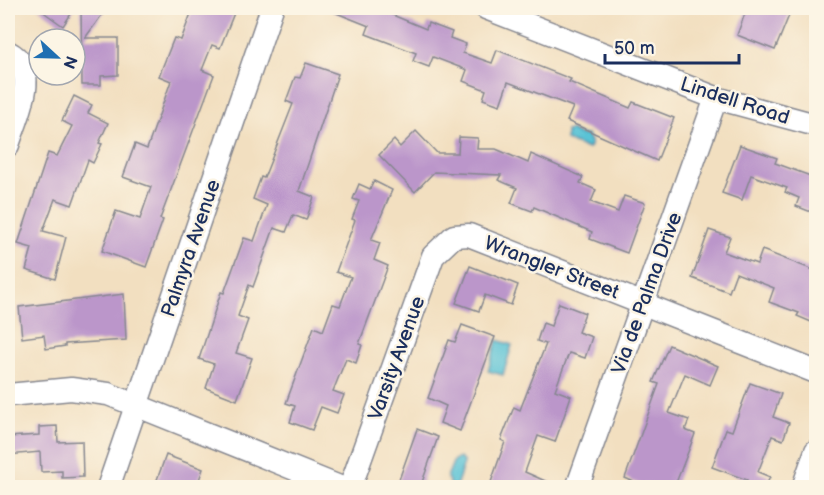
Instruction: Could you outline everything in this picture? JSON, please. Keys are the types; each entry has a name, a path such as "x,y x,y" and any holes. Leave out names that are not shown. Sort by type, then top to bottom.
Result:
{"street":[{"name":"Palmyra Avenue","path":"108,488 272,8"},
{"name":"Lindell Road","path":"486,8 716,98 816,125"},
{"path":"8,52 25,72 26,92 8,145"},
{"name":"Via de Palma Drive","path":"577,488 716,98"},
{"name":"Wrangler Street","path":"453,236 469,235 816,372"},
{"name":"Varsity Avenue","path":"350,488 433,256 453,236"},
{"path":"8,395 71,388 108,394 342,488"},
{"path":"803,488 816,451"}],"water":[{"path":"571,130 579,135 587,135 591,144 588,149 566,140 566,131"},
{"path":"497,340 512,345 503,375 488,371"},
{"path":"460,458 464,463 456,486 451,486 447,477 454,460"}],"building":[{"path":"38,8 75,8 63,26"},
{"path":"81,8 107,8 87,35 87,27 81,27"},
{"path":"193,8 236,8 220,48 212,45 202,70 214,75 160,219 163,220 146,267 102,251 116,211 140,219 151,187 123,177 135,144 147,149 171,81 159,76 174,38 181,40"},
{"path":"324,8 376,8 426,29 428,23 452,32 450,38 466,44 463,53 492,63 497,50 571,79 569,82 630,108 633,102 674,118 657,161 567,121 573,107 508,82 500,105 483,99 486,90 463,81 467,70 433,57 429,67 413,61 416,53 366,34 369,26"},
{"path":"747,8 792,8 775,50 737,35"},
{"path":"87,38 118,38 118,75 101,76 101,85 87,85"},
{"path":"306,63 338,74 299,191 314,197 306,220 293,215 286,232 274,228 253,287 249,285 238,316 248,320 236,353 252,358 237,400 206,388 214,364 199,359 221,292 224,293 244,238 254,241 267,205 253,199 261,177 264,178 293,104 286,101 295,77 300,78"},
{"path":"74,96 92,105 88,113 108,123 93,163 88,160 72,205 55,199 43,231 66,237 55,279 26,270 32,248 18,244 48,153 57,156 72,126 62,121"},
{"path":"416,131 437,153 458,153 459,137 478,138 477,149 496,149 528,163 531,154 583,177 580,183 596,190 591,202 618,212 624,196 645,203 627,253 590,239 592,232 534,207 532,211 511,203 517,188 498,180 501,175 434,172 415,192 379,155 394,140 400,147"},
{"path":"740,145 777,158 775,163 816,178 816,214 796,206 799,198 785,192 787,188 751,175 742,200 722,193"},
{"path":"374,181 392,190 371,240 380,243 374,260 388,266 359,344 362,345 356,363 346,359 333,391 344,395 337,413 321,407 312,430 290,422 295,406 286,403 314,327 323,331 333,304 340,306 351,277 336,272 355,220 352,219 359,201 353,199 359,184 370,189"},
{"path":"709,230 730,237 724,252 757,264 762,250 816,271 816,324 797,316 799,313 769,302 774,288 736,273 729,292 692,278"},
{"path":"470,266 518,285 511,305 485,295 479,311 456,303"},
{"path":"124,294 126,340 65,344 65,346 46,349 44,335 22,338 19,307"},
{"path":"559,303 585,313 578,332 592,337 585,358 569,353 555,390 571,396 555,442 538,436 525,472 561,488 489,488 505,442 501,440 514,407 520,410 546,344 537,341 543,323 551,326"},
{"path":"462,325 495,337 460,431 440,423 446,406 428,398 449,340 455,342"},
{"path":"669,345 718,366 710,385 685,374 669,413 689,420 685,430 695,434 674,488 648,488 625,478 659,384 653,382"},
{"path":"750,383 781,394 773,417 789,423 783,440 772,436 758,472 770,477 765,488 743,488 747,480 712,467 726,429 732,431"},
{"path":"57,426 58,442 82,441 83,477 62,478 62,471 41,472 40,452 8,455 8,437 39,435 39,427"},
{"path":"417,429 438,437 420,488 396,488"},
{"path":"166,455 203,469 196,488 154,488"}]}
